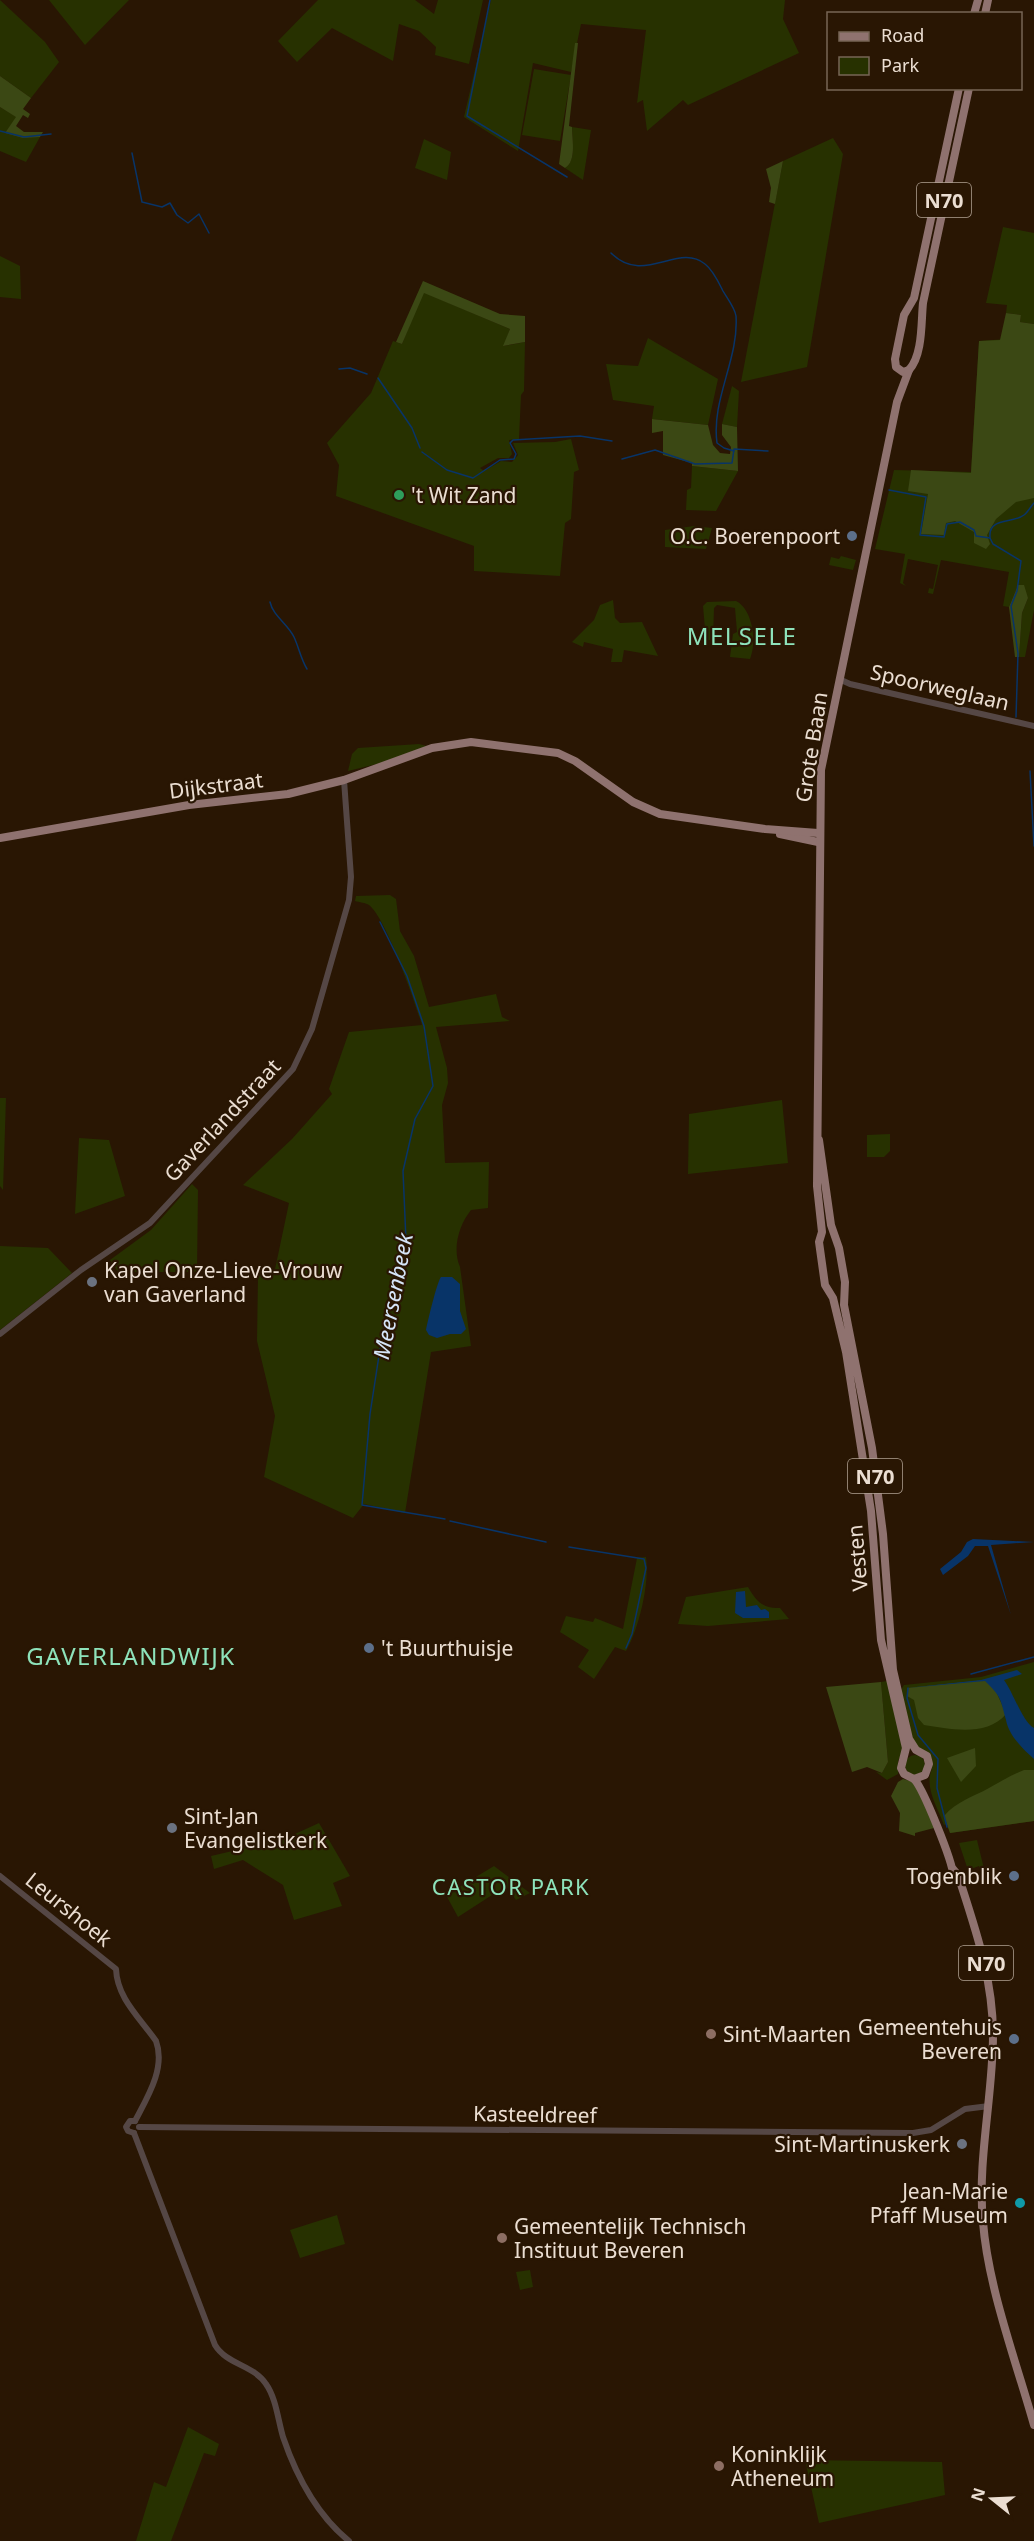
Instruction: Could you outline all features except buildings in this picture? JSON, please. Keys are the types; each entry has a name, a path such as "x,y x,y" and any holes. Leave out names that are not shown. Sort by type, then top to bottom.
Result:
{"main road":[{"name":"Grote Baan","path":"819,1140 818,838 821,770 897,402 900,380 895,359 904,315 914,298 958,90"},
{"name":"Grote Baan","path":"897,402 914,363 921,330 922,312 969,90"},
{"path":"908,309 916,308 922,312"},
{"path":"897,369 903,372 909,370"},
{"name":"Dijkstraat","path":"0,838 189,805 288,794 344,780 432,748 471,742 548,751 575,761 633,802 660,814 818,838"},
{"name":"Vesten","path":"819,1140 822,1232 819,1242 825,1285 833,1298 846,1352 871,1510 881,1640 905,1754"},
{"name":"Vesten","path":"821,1181 833,1232 837,1236 844,1276 844,1294 872,1448 883,1534 892,1660 909,1739 916,1750"},
{"path":"822,1232 833,1232"},
{"path":"833,1298 844,1294"},
{"path":"905,1754 916,1750"},
{"name":"N70","path":"916,1750 924,1753 928,1760 929,1768 925,1775 927,1787 941,1827 953,1869 953,1877 972,1932 984,1980 991,2054 983,2197 985,2237 1034,2405"},
{"name":"N70","path":"905,1754 900,1764 902,1771 914,1779 921,1789 936,1829 943,1838"},
{"path":"914,1779 925,1775"},
{"name":"N70","path":"994,2268 1034,2425"}],"street":[{"name":"Spoorweglaan","path":"839,679 850,684 1034,726"},
{"name":"Gaverlandstraat","path":"0,1334 81,1270 150,1222 293,1069 312,1029 349,900 350,866 344,780"},
{"name":"Leurshoek","path":"0,1876 116,1969 116,1984 121,1995 159,2049 155,2079 137,2124"},
{"name":"Kasteeldreef","path":"137,2124 913,2133 931,2130 965,2109 989,2106"},
{"path":"134,2133 128,2131 126,2127 130,2121 137,2124 134,2133 215,2345 222,2354 254,2373 266,2384 288,2449 304,2484 326,2519 349,2541"}],"green space":[{"path":"0,0 45,42 59,62 31,98 0,76"},
{"path":"49,0 129,0 85,45"},
{"path":"318,0 415,0 434,14 438,0 483,0 469,64 435,55 436,47 419,31 399,24 393,61 332,28 297,62 278,41"},
{"path":"491,0 785,0 783,19 799,53 688,105 683,100 647,131 643,100 637,103 646,30 581,24 571,72 533,63 518,151 464,117"},
{"path":"575,43 578,43 569,126 572,127 573,149 569,165 565,168 559,164"},
{"path":"534,69 571,75 560,141 522,135"},
{"path":"0,76 31,98 23,109 30,114 28,118 23,115 16,126 24,132 43,132 40,137 23,138 5,133 16,117 0,107"},
{"path":"0,107 17,117 5,133 40,137 26,162 0,151"},
{"path":"572,127 591,130 583,180 565,168 572,155"},
{"path":"833,138 843,154 807,367 741,382 783,161"},
{"path":"424,139 451,152 447,180 415,168"},
{"path":"783,161 775,204 769,202 771,188 766,169"},
{"path":"1003,227 1034,233 1034,324 1020,322 1021,315 1006,313 1007,305 986,303"},
{"path":"0,256 20,266 21,299 0,297"},
{"path":"423,281 500,314 525,316 525,342 503,346 510,329 424,293 402,344 396,342"},
{"path":"423,292 510,329 504,346 525,342 524,391 521,395 519,439 509,440 512,454 509,458 498,458 480,468 484,471 501,461 512,462 518,455 513,443 555,442 571,439 579,470 574,472 571,519 565,523 560,576 474,571 474,546 336,496 339,465 327,443 371,393 393,341 402,344"},
{"path":"1006,313 1021,315 1020,322 1034,324 1034,498 1016,502 996,519 987,535 990,544 986,549 974,543 974,532 955,521 946,523 944,535 921,534 928,494 908,491 911,470 971,473 979,341 1000,340"},
{"path":"1034,337 1034,610 1025,657 1019,657 1022,613 1028,598 1018,585 1009,607 1003,606 1009,572 941,560 933,594 928,593 929,588 933,589 938,565 908,559 903,583 906,586 900,583 905,554 875,549 894,470 971,472 979,341"},
{"path":"648,338 718,379 708,425 652,419 654,406 613,400 606,364 638,366"},
{"path":"732,386 739,391 737,427 722,424"},
{"path":"652,419 708,425 713,445 720,453 730,454 731,447 722,435 722,424 737,427 738,471 692,466 692,463 663,455 663,431 652,433"},
{"path":"692,466 738,471 716,511 686,510 687,490 691,488"},
{"path":"694,526 712,528 706,549 665,547 665,530"},
{"path":"841,556 856,560 853,570 829,565 831,557 839,559"},
{"path":"1018,585 1024,585 1028,598 1022,613 1019,657 1015,657 1009,607"},
{"path":"613,600 615,618 620,623 642,622 658,656 624,650 622,662 611,662 613,649 584,642 583,647 572,642 594,620 600,605"},
{"path":"736,601 746,611 752,627 753,644 750,659 730,657 733,634 737,632 735,608 717,605 714,608 713,640 706,640 703,606 707,602"},
{"path":"419,744 427,746 381,763 348,771 352,754 358,748"},
{"path":"390,895 396,899 400,931 414,956 429,1007 496,994 502,1017 510,1021 436,1027 447,1068 448,1083 442,1105 445,1163 489,1162 488,1208 471,1210 460,1230 457,1245 471,1346 431,1352 405,1513 364,1504 353,1518 264,1477 275,1416 257,1341 258,1276 274,1274 289,1203 243,1185 292,1139 332,1094 329,1089 349,1032 422,1025 399,961 376,913 369,905 355,901 356,896"},
{"path":"0,1098 6,1098 3,1190 0,1186"},
{"path":"782,1100 788,1163 688,1174 689,1114"},
{"path":"890,1134 890,1151 884,1157 867,1157 867,1135"},
{"path":"79,1138 109,1140 125,1196 75,1214"},
{"path":"192,1184 198,1190 197,1272 118,1272 110,1260 151,1230"},
{"path":"0,1246 48,1248 72,1273 0,1330"},
{"path":"646,1557 645,1592 631,1642 626,1651 615,1647 594,1679 578,1667 589,1650 560,1632 566,1616 593,1622 595,1618 623,1629 637,1558"},
{"path":"748,1587 761,1603 769,1607 780,1608 789,1619 708,1626 678,1624 686,1597"},
{"path":"1034,1662 1034,1821 950,1833 932,1797 930,1776 932,1769 914,1745 899,1693 904,1685 981,1677"},
{"path":"985,1680 995,1689 1006,1714 989,1726 979,1729 924,1725 918,1718 914,1700 907,1696 907,1688"},
{"path":"887,1681 904,1749 898,1761 898,1774 887,1780 876,1772 882,1773 888,1762 881,1682"},
{"path":"881,1682 888,1762 882,1773 867,1767 852,1772 826,1687"},
{"path":"975,1748 976,1766 961,1782 947,1758"},
{"path":"911,1755 919,1755 925,1761 925,1769 919,1775 911,1775 905,1769 905,1761"},
{"path":"1024,1770 1034,1770 1034,1821 950,1833 944,1816 949,1811 965,1800"},
{"path":"903,1779 917,1783 934,1828 915,1833 915,1836 899,1831 900,1813 891,1796 898,1782"},
{"path":"319,1823 350,1876 333,1883 342,1906 294,1920 283,1885 243,1860 214,1869 211,1856 284,1839"},
{"path":"977,1840 986,1877 984,1878 979,1866 968,1870 959,1843"},
{"path":"494,1866 530,1893 516,1900 506,1886 458,1917 446,1895"},
{"path":"337,2215 345,2244 300,2258 290,2230"},
{"path":"530,2270 533,2287 520,2290 516,2272"},
{"path":"188,2427 219,2444 215,2456 204,2453 171,2541 136,2541 154,2482 166,2487"},
{"path":"805,2460 942,2462 945,2495 819,2523"}],"water":[{"path":"441,1277 452,1277 460,1284 460,1311 466,1329 461,1334 450,1334 437,1338 429,1335 426,1330"},
{"path":"973,1539 1034,1542 991,1545 1011,1615 988,1546 975,1546 968,1556 943,1575 940,1569 961,1552 967,1542"},
{"path":"745,1591 746,1607 757,1605 761,1610 765,1609 769,1612 769,1618 743,1618 735,1613 736,1592"},
{"path":"1017,1670 1022,1674 1004,1680 1022,1714 1034,1728 1034,1759 1013,1737 999,1698 985,1681 907,1688 981,1680"}],"waterway":[{"path":"490,0 467,116 567,177"},
{"path":"0,131 24,137 51,134"},
{"path":"132,153 142,202 162,207 170,203 177,215 188,223 199,214 209,233"},
{"path":"611,253 623,262 636,266 684,258 695,259 705,264 716,277 733,306 736,316 733,348 718,411 717,443 734,451"},
{"path":"339,369 350,368 367,374"},
{"path":"378,378 412,428 420,448"},
{"path":"422,452 447,470 473,478 500,460 514,459 516,454 510,443 513,440 580,436 612,441"},
{"path":"622,459 655,450 695,464 732,463 734,449 768,451"},
{"path":"889,490 926,497 920,535 944,537 947,524 960,522 974,530 976,536 990,538"},
{"path":"990,537 993,526 1019,518 1034,503"},
{"path":"990,538 993,544 1021,561 1017,591 1011,606 1018,653 1016,717"},
{"name":"Meersenbeek","path":"270,602 274,612 294,637 307,669"},
{"path":"1030,771 1034,846"},
{"name":"Meersenbeek","path":"380,922 407,976 424,1026 433,1086 415,1119 403,1171 406,1241 382,1336 370,1414 362,1505 445,1519"},
{"path":"450,1521 546,1542"},
{"path":"569,1547 644,1559 646,1568 632,1634 626,1648"},
{"path":"971,1674 1034,1657"},
{"path":"908,1688 907,1698 918,1735 938,1759 937,1788 947,1827"}],"place":[{"name":"'t Wit Zand","path":"399,495"},
{"name":"O.C. Boerenpoort","path":"852,536"},
{"name":"Kapel Onze-Lieve-Vrouw van Gaverland","path":"92,1282"},
{"name":"'t Buurthuisje","path":"369,1648"},
{"name":"Sint-Jan Evangelistkerk","path":"172,1828"},
{"name":"Togenblik","path":"1014,1876"},
{"name":"Sint-Maarten","path":"711,2034"},
{"name":"Gemeentehuis Beveren","path":"1014,2039"},
{"name":"Sint-Martinuskerk","path":"962,2144"},
{"name":"Jean-Marie Pfaff Museum","path":"1020,2203"},
{"name":"Gemeentelijk Technisch Instituut Beveren","path":"502,2238"},
{"name":"Koninklijk Atheneum","path":"719,2466"}],"district":[{"name":"MELSELE","path":"742,635"},
{"name":"GAVERLANDWIJK","path":"131,1655"},
{"name":"CASTOR PARK","path":"511,1886"}]}
